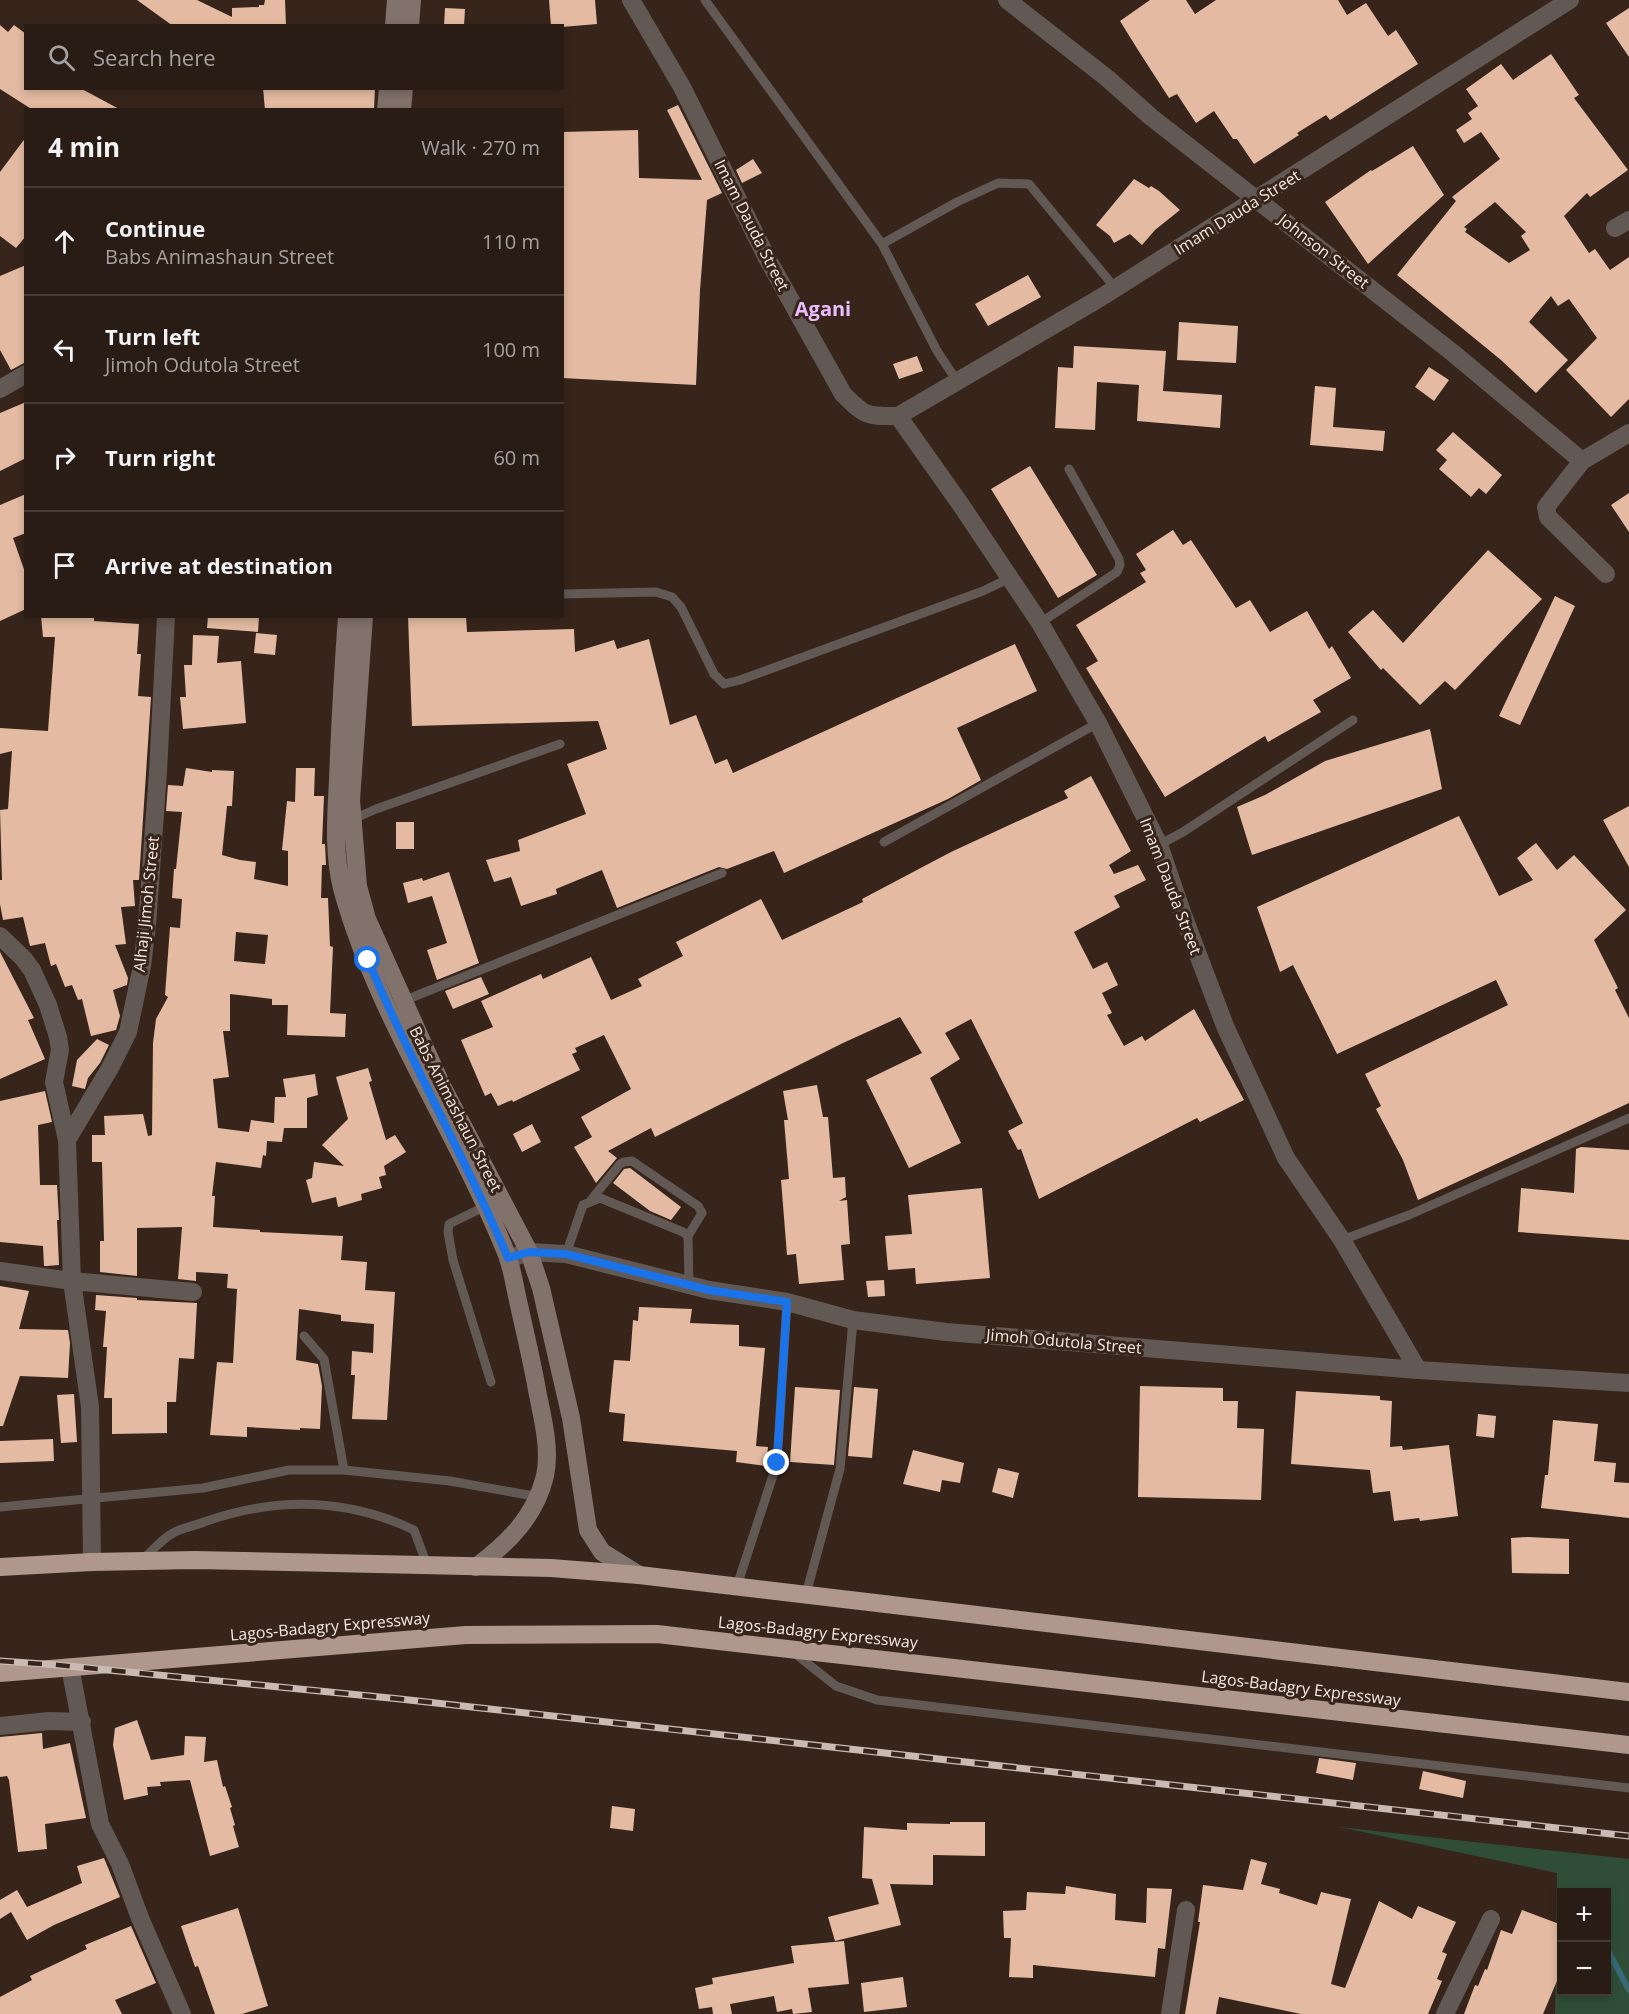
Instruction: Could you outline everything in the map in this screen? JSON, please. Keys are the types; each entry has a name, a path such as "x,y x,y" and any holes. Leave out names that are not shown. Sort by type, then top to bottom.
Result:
{"highway":[{"path":"0,1567 195,1560 551,1568 737,1586 1629,1692"},
{"name":"Lagos-Badagry Expressway","path":"0,1673 466,1635 657,1634 1629,1745"}],"main road":[{"path":"394,24 396,0"},
{"path":"410,24 412,0"},
{"path":"386,108 388,90"},
{"path":"402,108 404,90"},
{"name":"Babs Animashaun Street","path":"352,629 351,820 358,886 367,919 460,1122 529,1252 541,1288 571,1418 588,1530 602,1552 639,1575"},
{"name":"Babs Animashaun Street","path":"352,629 342,685 337,808 338,863 342,889 387,1006 486,1206 508,1258 543,1422 546,1473 539,1497 528,1518 503,1547 476,1567"}],"street":[{"name":"Imam Dauda Street","path":"631,0 682,87 767,258 843,394 860,411 872,416 898,416 1116,289 1570,0"},
{"name":"Johnson Street","path":"1007,0 1453,353 1582,461"},
{"path":"0,389 24,375"},
{"name":"Imam Dauda Street","path":"898,416 1040,623 1098,723 1159,845 1225,1026 1281,1148 1342,1240 1418,1370"},
{"path":"1606,574 1548,517 1546,507 1582,461 1629,433"},
{"name":"Alhaji Jimoh Street","path":"67,1140 110,1068 128,1032 141,966 147,925 158,772 166,618"},
{"path":"0,936 32,970 48,1005 60,1050 54,1082 67,1140 72,1281 90,1407 92,1562"},
{"name":"Jimoh Odutola Street","path":"508,1258 529,1252 566,1254 709,1290 787,1302 853,1320 946,1332 1418,1370 1629,1383"},
{"path":"0,1271 72,1281 193,1292"},
{"path":"70,1667 100,1824 120,1864 140,1918 182,2014"},
{"path":"0,1726 82,1722"},
{"path":"1170,2014 1186,1910"},
{"path":"1445,2014 1491,1919"}],"lane":[{"path":"705,0 882,244 937,351 957,381"},
{"path":"882,244 957,202 998,183 1029,184 1116,289"},
{"path":"1040,623 1117,572 1120,565 1119,559 1069,469"},
{"path":"564,594 656,592 672,597 681,607 714,674 724,684 982,591 1010,578"},
{"path":"1159,845 1183,832 1353,720"},
{"path":"884,842 1098,723"},
{"path":"351,820 560,744"},
{"path":"403,1001 722,873"},
{"path":"1342,1240 1409,1215 1629,1118"},
{"path":"566,1254 583,1205 591,1200 620,1164 632,1161 698,1206 702,1213 688,1236 688,1285"},
{"path":"591,1200 600,1198 688,1236"},
{"path":"486,1206 449,1224 448,1232 453,1260 491,1382"},
{"path":"737,1586 777,1463 787,1302"},
{"path":"806,1594 840,1469 853,1320"},
{"path":"304,1336 324,1359 344,1470"},
{"path":"0,1507 203,1488 290,1470 344,1470 450,1481 539,1497"},
{"path":"140,1562 173,1533 254,1507 285,1504 344,1507 389,1518 414,1530 427,1565"},
{"path":"787,1648 836,1686 877,1700 1629,1788"}],"green space":[{"path":"1339,1827 1629,1859 1629,2014 1555,2014 1557,1873"}],"building":[{"path":"137,0 197,0 232,17 232,8 259,7 259,5 264,5 265,0 285,0 286,24 170,24"},
{"path":"549,0 595,0 597,24 564,27 564,24 551,24"},
{"path":"1150,0 1186,0 1195,14 1216,0 1338,0 1347,15 1366,3 1388,36 1396,30 1418,64 1330,120 1326,115 1254,164 1214,111 1196,123 1177,94 1169,98 1138,50 1120,21"},
{"path":"445,8 465,9 464,24 444,24"},
{"path":"1629,8 1629,57 1606,23"},
{"path":"0,25 8,32 14,25 24,32 24,90 84,90 117,108 30,108 0,89"},
{"path":"1551,54 1579,95 1574,98 1628,170 1590,197 1587,193 1564,216 1589,253 1595,249 1610,270 1629,257 1629,399 1611,417 1566,370 1597,338 1569,299 1558,306 1551,296 1529,322 1568,360 1536,393 1501,360 1397,275 1456,201 1452,197 1500,159 1481,132 1464,143 1456,130 1472,119 1468,113 1478,106 1466,89 1501,64 1513,80","holes":["1495,202 1526,232 1521,236 1530,250 1509,263 1465,232 1467,229 1464,227"]},
{"path":"263,90 375,90 374,108 265,108"},
{"path":"678,105 722,193 707,200 696,385 564,378 564,132 638,130 639,178 702,180 667,110"},
{"path":"24,140 24,238 16,248 0,236 0,172"},
{"path":"1413,146 1444,195 1368,264 1325,202 1371,170"},
{"path":"753,159 762,173 742,183 736,170"},
{"path":"1134,179 1159,191 1180,210 1155,230 1142,245 1130,234 1114,243 1110,236 1096,225"},
{"path":"24,266 24,363 11,370 0,350 0,276"},
{"path":"1028,275 1041,297 988,326 975,304"},
{"path":"1179,322 1238,326 1236,363 1177,360"},
{"path":"1074,346 1166,351 1163,391 1222,395 1220,428 1137,421 1139,385 1097,382 1095,430 1055,428 1058,367 1073,368"},
{"path":"917,356 923,371 899,379 893,364"},
{"path":"1429,367 1449,380 1434,401 1415,387"},
{"path":"1315,386 1336,388 1333,427 1385,431 1383,451 1310,445"},
{"path":"24,403 24,459 0,471 0,413"},
{"path":"1453,432 1502,475 1486,494 1479,488 1471,497 1439,469 1447,460 1436,450"},
{"path":"1030,466 1097,575 1058,598 991,489"},
{"path":"1629,493 1629,532 1611,505"},
{"path":"24,495 24,534 13,538 24,569 24,610 0,621 0,505"},
{"path":"1173,530 1183,545 1191,540 1236,608 1250,600 1270,632 1307,611 1329,649 1332,646 1351,678 1313,700 1321,712 1268,742 1265,736 1165,797 1086,668 1098,661 1076,625 1146,582 1140,573 1146,570 1136,554"},
{"path":"1488,550 1542,599 1455,690 1445,681 1420,705 1383,668 1381,670 1348,632 1373,610 1403,643"},
{"path":"1555,596 1575,606 1520,725 1499,716"},
{"path":"41,618 94,618 94,621 139,624 137,654 141,654 138,696 151,697 139,880 133,880 135,906 121,907 126,944 115,945 128,978 127,985 113,990 120,1016 116,1030 91,1036 82,999 78,1000 72,985 65,987 56,964 51,966 45,943 30,946 23,917 3,920 0,904 0,880 2,880 0,810 8,809 12,751 0,754 0,728 48,731 55,637 43,637"},
{"path":"208,618 259,618 258,632 207,628"},
{"path":"408,618 466,618 467,632 574,629 575,652 614,640 617,649 649,639 670,725 696,715 715,764 727,759 733,773 1015,644 1037,691 957,728 981,780 948,799 784,873 774,851 727,869 719,867 617,908 602,870 556,889 557,894 521,906 511,877 494,882 486,860 520,851 518,840 586,814 567,764 607,749 598,721 412,726"},
{"path":"256,633 277,635 275,655 254,653"},
{"path":"193,635 219,636 217,663 241,661 246,723 183,729 180,697 186,697 184,665 192,665"},
{"path":"1430,729 1442,789 1252,855 1237,807 1265,795 1325,761"},
{"path":"186,768 212,772 212,770 234,771 232,806 227,806 222,855 256,862 254,879 288,886 288,851 282,850 287,801 295,802 296,768 315,768 314,796 324,796 322,844 325,844 326,865 322,865 321,898 328,898 330,946 333,947 330,1013 346,1014 345,1037 287,1035 288,1005 272,1005 272,999 230,994 230,1031 223,1031 229,1077 213,1079 218,1128 249,1132 251,1120 274,1123 275,1097 286,1097 283,1079 315,1074 318,1095 307,1098 307,1128 284,1128 282,1142 267,1141 266,1156 263,1155 261,1168 216,1162 212,1196 215,1196 213,1227 343,1236 341,1260 367,1262 365,1290 395,1292 387,1420 352,1419 355,1375 351,1375 352,1351 373,1353 374,1324 341,1321 341,1315 299,1309 296,1360 318,1364 322,1386 320,1429 247,1427 247,1437 210,1435 217,1362 233,1363 237,1289 227,1288 228,1274 196,1272 196,1281 178,1279 182,1227 137,1228 137,1276 100,1272 100,1241 104,1241 102,1162 92,1162 92,1135 105,1135 104,1116 143,1114 148,1136 152,1135 153,1043 156,1019 168,997 165,995 170,927 180,928 182,899 172,898 182,812 166,811 168,785 183,786","holes":["236,932 268,935 265,964 234,961"]},
{"path":"1091,776 1131,851 1109,865 1114,874 1138,865 1146,880 1114,896 1120,907 1074,932 1093,969 1107,962 1118,985 1102,993 1112,1013 1107,1015 1124,1046 1142,1036 1145,1041 1194,1009 1244,1100 1200,1122 1197,1118 1039,1199 1021,1149 1018,1150 1008,1131 1023,1123 971,1019 945,1033 960,1059 930,1078 961,1143 909,1168 866,1080 922,1053 900,1017 655,1137 651,1128 608,1151 617,1158 596,1183 574,1147 592,1137 581,1117 631,1089 604,1035 575,1048 577,1052 572,1054 580,1070 513,1102 512,1100 498,1106 491,1093 485,1096 461,1040 493,1027 481,1001 541,974 543,979 591,957 611,1000 642,986 638,979 683,956 676,942 761,899 782,940 863,902 862,899 951,852 1068,798 1064,791"},
{"path":"1629,806 1629,867 1603,820"},
{"path":"1459,816 1499,896 1533,880 1517,858 1536,843 1557,870 1574,855 1626,910 1594,940 1618,988 1615,990 1629,1018 1629,1103 1418,1200 1403,1160 1376,1109 1381,1106 1365,1074 1508,1005 1496,980 1337,1054 1293,965 1280,972 1257,907"},
{"path":"396,822 414,822 414,849 396,849"},
{"path":"449,872 479,963 437,980 427,950 447,943 432,896 408,903 403,883 422,878 423,881"},
{"path":"0,952 34,1018 28,1020 45,1059 0,1079"},
{"path":"481,977 489,994 453,1009 445,991"},
{"path":"97,1039 109,1045 100,1063 88,1078 85,1089 72,1086 77,1060"},
{"path":"368,1068 372,1081 369,1082 386,1140 395,1135 406,1152 384,1166 386,1175 379,1177 382,1188 361,1194 362,1200 338,1207 336,1197 312,1203 306,1180 312,1178 314,1162 344,1166 322,1145 348,1119 336,1077"},
{"path":"817,1085 823,1117 828,1117 833,1178 845,1177 846,1197 839,1201 847,1200 850,1244 841,1245 844,1280 799,1284 796,1254 787,1255 781,1180 789,1179 784,1120 788,1120 783,1091"},
{"path":"45,1091 52,1122 38,1125 40,1185 57,1185 59,1220 57,1220 59,1265 47,1266 44,1266 43,1246 0,1242 0,1101"},
{"path":"532,1124 541,1142 522,1152 513,1134"},
{"path":"1581,1147 1629,1150 1629,1240 1518,1232 1521,1188 1574,1193 1576,1149"},
{"path":"630,1168 681,1207 671,1220 650,1211 613,1183 624,1169"},
{"path":"982,1188 990,1278 916,1284 915,1268 888,1270 885,1236 912,1234 908,1195"},
{"path":"884,1280 885,1296 868,1297 866,1281"},
{"path":"0,1286 29,1291 19,1329 68,1330 70,1343 68,1378 20,1376 3,1426 0,1426"},
{"path":"96,1295 197,1303 194,1359 179,1358 176,1402 167,1402 167,1433 112,1434 112,1398 104,1398 107,1347 103,1347 106,1311 95,1310"},
{"path":"639,1307 692,1309 690,1323 739,1325 739,1346 765,1348 756,1446 768,1447 766,1466 736,1462 737,1451 623,1441 625,1414 609,1412 614,1360 630,1361 633,1320 638,1321"},
{"path":"1140,1386 1223,1388 1223,1401 1238,1401 1237,1428 1264,1429 1261,1500 1138,1497"},
{"path":"795,1387 840,1390 834,1465 790,1462"},
{"path":"854,1387 878,1389 872,1458 848,1456"},
{"path":"1296,1391 1380,1396 1380,1400 1392,1401 1390,1447 1402,1446 1403,1450 1449,1445 1458,1516 1420,1521 1419,1518 1394,1521 1390,1491 1373,1493 1370,1470 1291,1464"},
{"path":"74,1394 77,1442 61,1443 57,1395"},
{"path":"1478,1414 1496,1416 1494,1438 1476,1436"},
{"path":"1553,1420 1598,1424 1594,1461 1616,1463 1614,1482 1629,1483 1629,1518 1541,1508 1545,1475 1548,1475"},
{"path":"53,1439 54,1461 0,1463 0,1441"},
{"path":"913,1450 964,1463 960,1483 942,1480 940,1492 903,1484"},
{"path":"998,1468 1019,1473 1013,1498 992,1492"},
{"path":"1511,1538 1569,1539 1569,1574 1512,1573"},
{"path":"137,1720 151,1760 184,1755 185,1736 206,1737 204,1762 217,1760 223,1787 225,1786 232,1807 230,1808 235,1825 233,1826 239,1847 210,1856 190,1780 160,1782 161,1786 147,1787 148,1795 124,1800 113,1745 115,1728"},
{"path":"42,1733 43,1749 70,1743 86,1818 45,1824 47,1849 18,1852 9,1780 7,1776 0,1777 0,1737"},
{"path":"1319,1758 1356,1763 1353,1780 1316,1773"},
{"path":"1423,1771 1466,1781 1463,1798 1419,1789"},
{"path":"612,1806 635,1809 633,1831 610,1828"},
{"path":"950,1822 985,1822 985,1856 933,1855 933,1885 890,1884 901,1925 835,1941 828,1917 879,1904 872,1879 862,1878 864,1827 907,1830 907,1823 950,1824"},
{"path":"104,1858 120,1897 54,1925 27,1940 11,1912 0,1919 0,1900 17,1890 27,1907 82,1883 77,1866"},
{"path":"1251,1859 1267,1863 1261,1884 1280,1889 1279,1893 1317,1905 1321,1892 1351,1899 1331,1984 1345,1988 1379,1901 1412,1919 1418,1906 1456,1922 1442,1952 1447,1954 1437,1979 1442,1981 1428,2014 1301,2014 1219,1997 1216,2014 1185,2014 1200,1922 1198,1922 1203,1885 1243,1890"},
{"path":"1066,1886 1116,1894 1115,1920 1146,1923 1147,1888 1172,1889 1165,1949 1158,1948 1155,1977 1033,1965 1033,1978 1009,1977 1011,1938 1004,1938 1003,1911 1026,1910 1027,1892 1065,1894"},
{"path":"238,1908 268,2006 242,2014 215,2014 181,1926"},
{"path":"1522,1910 1557,1923 1557,1981 1543,2014 1464,2014 1475,1985 1478,1986 1485,1969 1487,1970 1501,1930 1512,1934"},
{"path":"131,1926 156,1983 115,2000 122,2014 0,2014 0,1997 32,1980 30,1976 87,1949 85,1945"},
{"path":"844,1941 849,1984 808,1988 812,2012 793,2014 792,2009 777,2012 774,1996 730,2004 732,2014 713,2014 712,2007 699,2009 695,1988 713,1984 712,1978 794,1963 791,1946"},
{"path":"903,1977 907,2007 864,2012 861,1983"}],"waterway":[{"path":"1611,1956 1629,1990"}],"railway":[{"path":"0,1661 400,1699 1629,1836"}],"district":[{"name":"Agani","path":"823,309"}],"route":[{"path":"368,960 387,1006 486,1206 508,1258 529,1252 566,1254 709,1290 787,1302 777,1463"}]}
